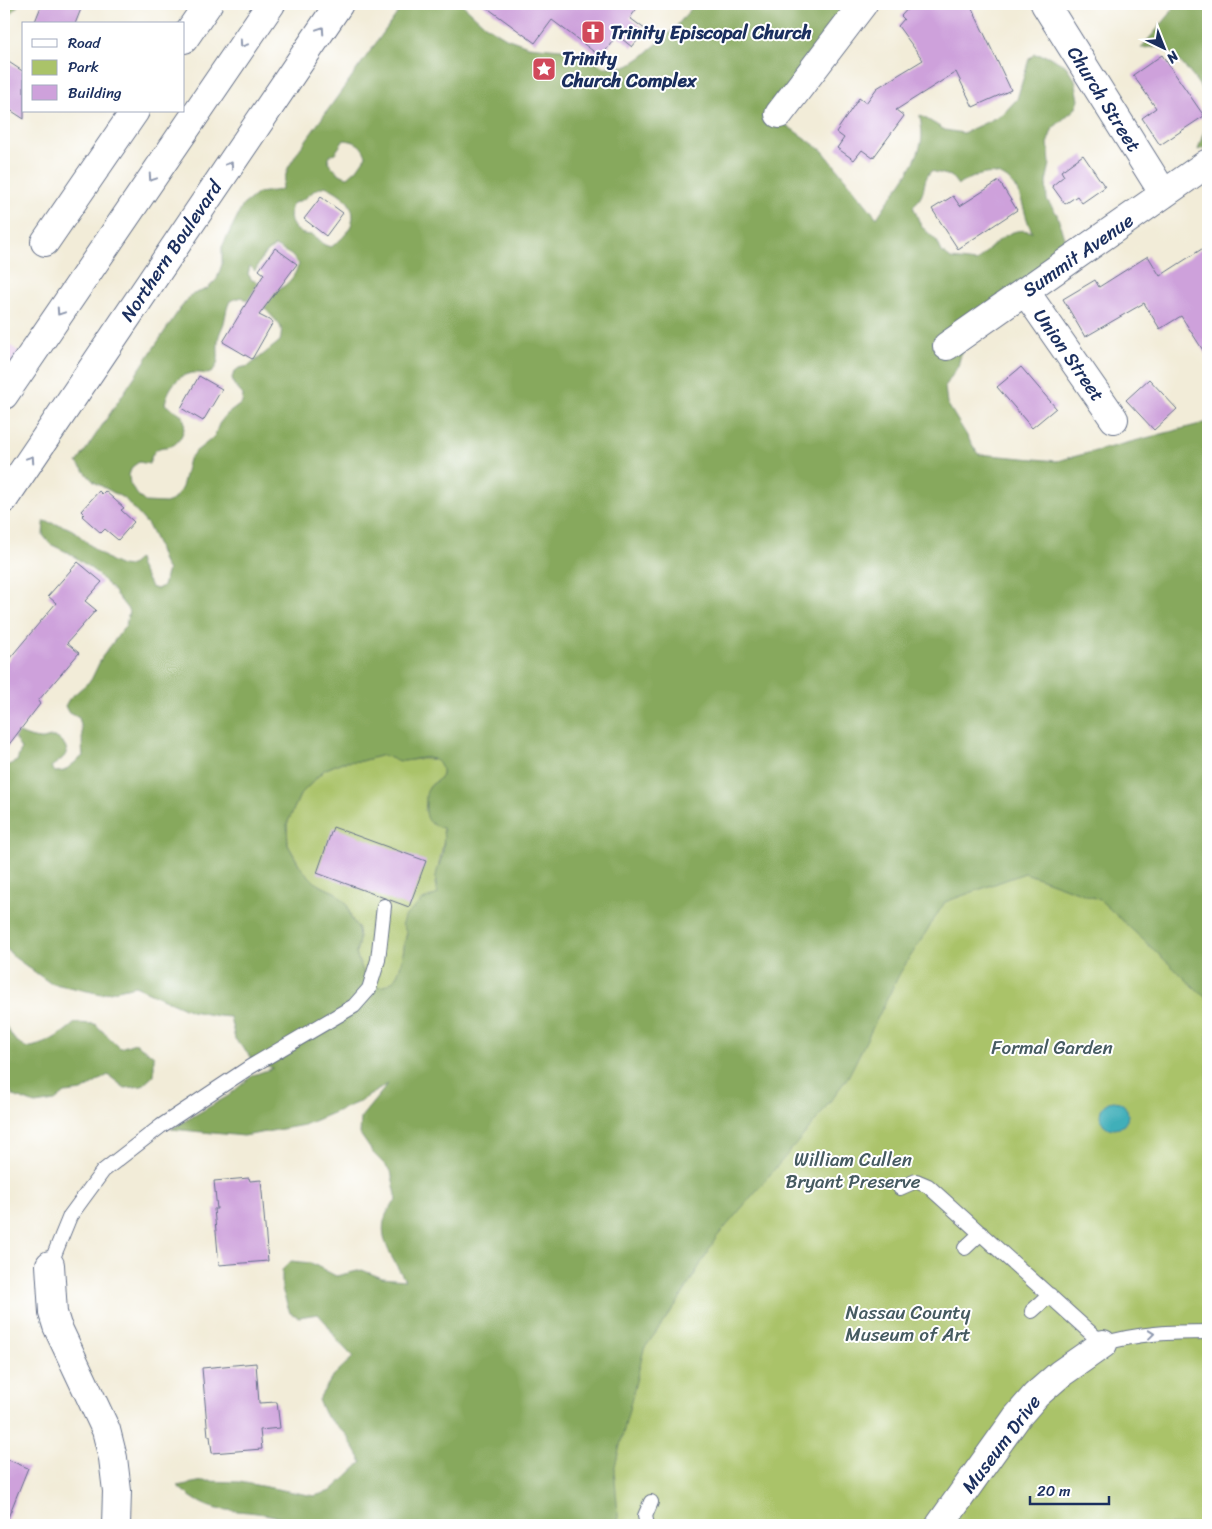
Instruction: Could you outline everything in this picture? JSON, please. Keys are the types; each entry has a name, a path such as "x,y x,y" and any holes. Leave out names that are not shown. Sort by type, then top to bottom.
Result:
{"street":[{"path":"185,38 208,4"},
{"path":"4,395 271,4"},
{"name":"Northern Boulevard","path":"4,499 339,4"},
{"path":"779,114 863,4"},
{"name":"Church Street","path":"1045,4 1164,194"},
{"path":"45,242 134,112"},
{"name":"Summit Avenue","path":"947,346 1208,163"},
{"name":"Union Street","path":"1025,291 1114,419"},
{"path":"50,1265 54,1313 58,1326 106,1430 118,1491 116,1525"},
{"name":"Museum Drive","path":"940,1525 1017,1417 1036,1395 1060,1374 1103,1344"}],"lane":[{"path":"50,1265 70,1216 103,1171 161,1126 234,1078 354,1006 369,989 378,960 384,906"},
{"path":"900,1188 916,1181 928,1186 1103,1344"},
{"path":"964,1248 982,1233"},
{"path":"1032,1311 1050,1295"},
{"name":"Museum Drive","path":"1103,1344 1132,1336 1171,1332 1208,1332"},
{"path":"647,1525 645,1516 651,1502"}],"shaded area":[{"path":"4,341 28,358 4,395"}],"green space":[{"path":"4,4 19,4 4,23"},
{"path":"404,4 462,4 485,25 506,38 528,46 571,50 605,67 628,66 643,56 674,29 695,4 837,4 849,16 772,115 823,151 877,218 908,172 918,153 922,136 920,115 945,130 963,133 987,122 1004,113 1017,99 1029,59 1034,54 1048,56 1066,66 1075,79 1079,100 1076,108 1053,128 1048,141 1050,164 1046,182 1047,200 1057,214 1063,235 1078,253 962,351 958,366 945,387 947,403 978,454 1057,461 1208,422 1208,1000 1100,900 1025,873 945,902 900,973 848,1077 814,1123 716,1238 680,1299 644,1349 614,1470 619,1525 295,1525 280,1517 212,1508 196,1500 177,1486 203,1481 240,1482 314,1496 331,1491 362,1462 346,1434 325,1415 318,1400 333,1376 353,1357 337,1340 318,1314 299,1317 290,1313 282,1289 282,1270 291,1261 311,1263 336,1276 362,1270 382,1278 405,1280 388,1250 383,1230 384,1220 397,1200 391,1171 373,1153 360,1134 361,1117 388,1084 359,1102 304,1125 244,1136 171,1129 228,1096 253,1075 273,1068 253,1060 235,1039 230,1017 191,1011 135,986 101,994 50,983 14,957 4,946 4,767 17,761 21,749 15,739 4,730 4,724 30,737 42,739 54,737 62,742 66,748 66,755 51,767 55,772 64,771 83,756 79,718 68,712 65,706 69,699 91,680 102,657 126,625 129,611 111,588 94,571 71,554 50,544 43,535 44,521 71,529 116,564 129,566 138,559 140,567 151,587 157,589 163,586 168,570 148,525 125,499 94,482 77,463 179,310 191,295 207,289 217,279 222,264 222,247 243,205 258,193 281,190 288,168","holes":["344,140 358,144 366,156 357,169 348,177 342,175 328,161 330,156 335,153","931,171 951,176 958,185 968,179 987,174 996,174 1004,177 1011,182 1017,191 1032,232 1024,230 1008,234 1001,238 976,262 951,259 942,252 937,241 921,226 913,206 921,196","325,186 337,192 350,206 353,214 348,231 331,247 314,236 301,233 292,223 290,216 292,204 304,199 315,190","275,246 291,255 299,264 295,274 289,281 272,292 252,280 248,274 250,266 255,271 263,256","242,297 251,303 260,303 280,326 280,341 249,366 239,368 234,372 232,378 234,385 243,395 242,403 226,415 219,424 214,437 189,459 182,487 173,500 166,503 145,502 130,484 129,475 132,467 139,462 149,464 156,450 174,445 180,439 185,422 180,414 165,404 169,392 181,377 192,373 206,374 213,371 218,360 219,337 230,301","383,755 402,761 428,758 438,762 442,771 441,777 430,786 426,794 428,820 434,825 443,828 443,853 436,879 438,894 423,900 404,917 402,924 407,933 400,968 392,982 385,986 375,987 365,976 356,954 359,940 358,928 351,918 347,904 336,893 317,884 301,868 288,845 287,824 300,795 324,770 342,762 362,761"]},
{"path":"1175,4 1208,4 1208,104 1202,89 1174,56 1159,47 1141,48 1170,14"},
{"path":"1208,113 1208,146 1198,150 1205,127"},
{"name":"William Cullen Bryant Preserve","path":"1208,429 1208,1525 341,1525 1005,484"},
{"path":"383,755 402,761 428,759 439,762 442,767 442,774 429,788 425,811 443,828 444,839 435,884 439,895 423,900 402,924 407,933 397,976 385,986 375,987 365,976 356,954 359,940 358,928 351,918 347,904 336,893 317,884 301,868 288,845 287,824 300,795 324,770 342,762 362,761"},
{"path":"4,1023 14,1039 26,1048 40,1045 52,1039 75,1023 95,1024 120,1048 135,1043 154,1056 154,1075 142,1086 125,1088 108,1075 82,1091 65,1093 55,1101 35,1104 14,1096 4,1083"}],"water":[{"path":"1114,1101 1124,1105 1128,1115 1124,1125 1114,1129 1104,1125 1100,1115 1104,1105"}],"building":[{"path":"42,4 83,4 76,22 35,22"},
{"name":"Trinity Episcopal Church","path":"482,4 640,4 630,18 646,30 632,47 617,35 601,57 552,20 535,43"},
{"path":"912,4 970,4 1011,90 973,107 956,72 896,110 904,116 873,158 862,150 854,160 837,148 844,138 836,132 859,98 866,103 877,88 923,60 898,26 904,19 901,16"},
{"path":"1162,55 1204,116 1160,145 1142,118 1156,108 1133,75"},
{"path":"4,59 22,71 22,112 24,112 24,119 4,106"},
{"path":"1083,155 1105,187 1082,203 1077,196 1065,204 1052,186 1064,176 1061,171"},
{"path":"999,181 1017,210 958,249 932,209 953,196 960,206"},
{"path":"321,197 343,213 326,236 304,219"},
{"path":"1208,245 1208,358 1181,316 1160,329 1144,303 1085,337 1063,299 1095,280 1099,287 1148,256 1160,276"},
{"path":"275,248 297,264 259,315 273,322 252,359 223,342 264,274 259,270"},
{"path":"1021,367 1056,408 1032,428 997,387"},
{"path":"199,376 222,389 203,421 181,408"},
{"path":"1149,379 1177,409 1154,430 1126,400"},
{"path":"99,491 102,494 105,491 124,508 121,510 134,522 118,540 105,529 101,533 82,516 84,514 81,511"},
{"path":"78,562 102,582 85,601 96,610 67,643 79,653 38,701 40,704 4,751 4,665 56,603 48,596"},
{"path":"333,827 426,861 409,907 317,873"},
{"path":"249,1178 250,1181 261,1180 268,1261 219,1265 214,1209 217,1209 214,1181"},
{"path":"256,1363 259,1403 277,1402 280,1428 260,1430 262,1449 212,1453 210,1436 208,1436 202,1368"},
{"path":"4,1458 28,1468 5,1525 4,1525"}],"place":[{"name":"Trinity Episcopal Church","path":"593,32"},
{"name":"Trinity Church Complex","path":"544,69"}],"park label":[{"name":"Formal Garden","path":"1052,1047"},
{"name":"Nassau County Museum of Art","path":"908,1323"}]}
